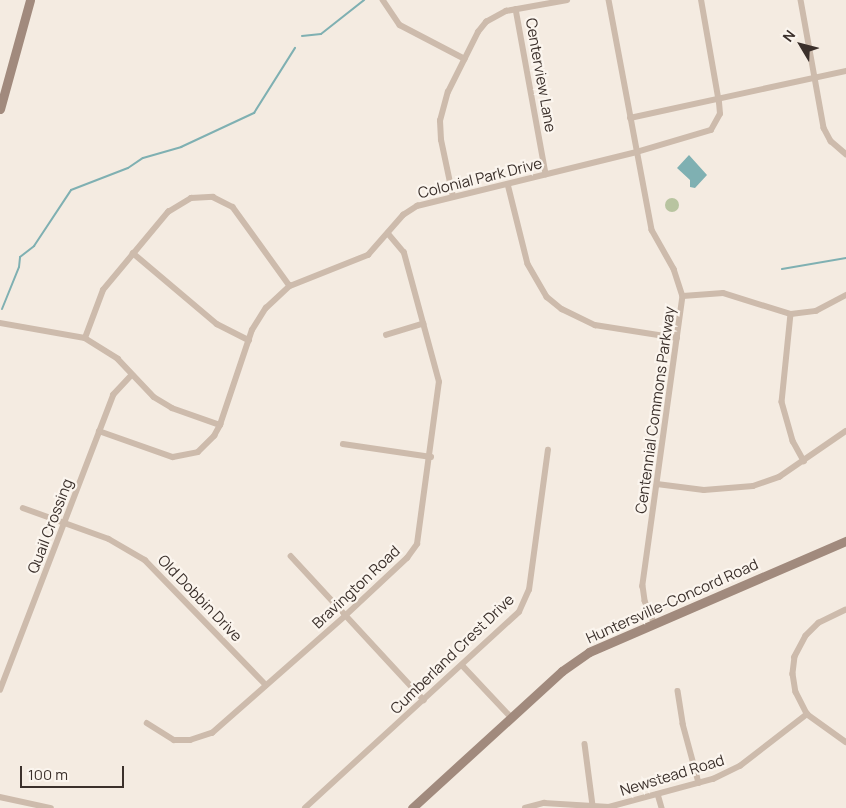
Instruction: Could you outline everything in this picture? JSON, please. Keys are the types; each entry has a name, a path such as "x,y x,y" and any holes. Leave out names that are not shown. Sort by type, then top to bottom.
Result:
{"main road":[{"path":"0,109 30,0"},
{"name":"Huntersville-Concord Road","path":"412,808 575,661 599,646 846,542"}],"street":[{"path":"383,0 400,24 465,59"},
{"path":"453,197 441,140 440,121 448,92 486,22 497,14 567,0"},
{"name":"Centennial Commons Parkway","path":"608,0 652,230 674,269 683,296 643,586 645,601 654,622"},
{"name":"Colonial Park Drive","path":"99,431 173,457 198,452 214,436 220,426 249,340 266,308 290,286 362,258 388,234 403,215 416,206 637,152 710,130 720,114 719,99 701,0"},
{"path":"801,0 824,128 831,141 846,154"},
{"name":"Centerview Lane","path":"516,9 546,174"},
{"path":"630,118 846,71"},
{"path":"508,184 528,264 547,296 562,309 595,325 678,338"},
{"path":"85,338 103,290 179,203 191,198 213,197 233,207 241,215 290,286"},
{"name":"Bravington Road","path":"147,723 174,740 205,737 345,616 407,558 417,544 431,457 439,382 404,253 388,234"},
{"path":"134,253 217,324 249,340"},
{"path":"683,296 723,293 791,314 816,311 846,295"},
{"path":"791,314 782,402 793,441 804,462"},
{"path":"0,322 85,338 118,359 131,376 154,397 172,408 220,426"},
{"path":"386,335 423,324"},
{"name":"Quail Crossing","path":"0,690 113,395 131,376"},
{"path":"657,484 731,490 779,477 804,462 846,431"},
{"path":"343,444 431,457"},
{"name":"Cumberland Crest Drive","path":"305,808 519,612 527,598 548,450"},
{"name":"Old Dobbin Drive","path":"24,508 108,539 145,560 266,685"},
{"path":"291,556 424,700"},
{"path":"846,610 811,630 796,657 793,674 796,692 808,714 846,742"},
{"path":"462,665 512,718"},
{"path":"678,691 683,724 699,783"},
{"name":"Newstead Road","path":"525,808 544,803 593,806 616,805 699,783 740,766 808,714"},
{"path":"585,744 593,806"},
{"path":"658,794 662,808"},
{"path":"0,797 51,808"}],"green space":[{"path":"672,198 677,200 679,205 677,210 672,212 667,210 665,205 667,200"}],"water":[{"path":"689,155 707,175 695,188 690,187 690,180 677,168"}],"waterway":[{"path":"302,36 321,34 364,0"},
{"path":"2,309 19,267 20,257 34,246 71,190 128,168 143,158 181,147 254,113 295,48"},
{"path":"782,269 846,258"}]}
